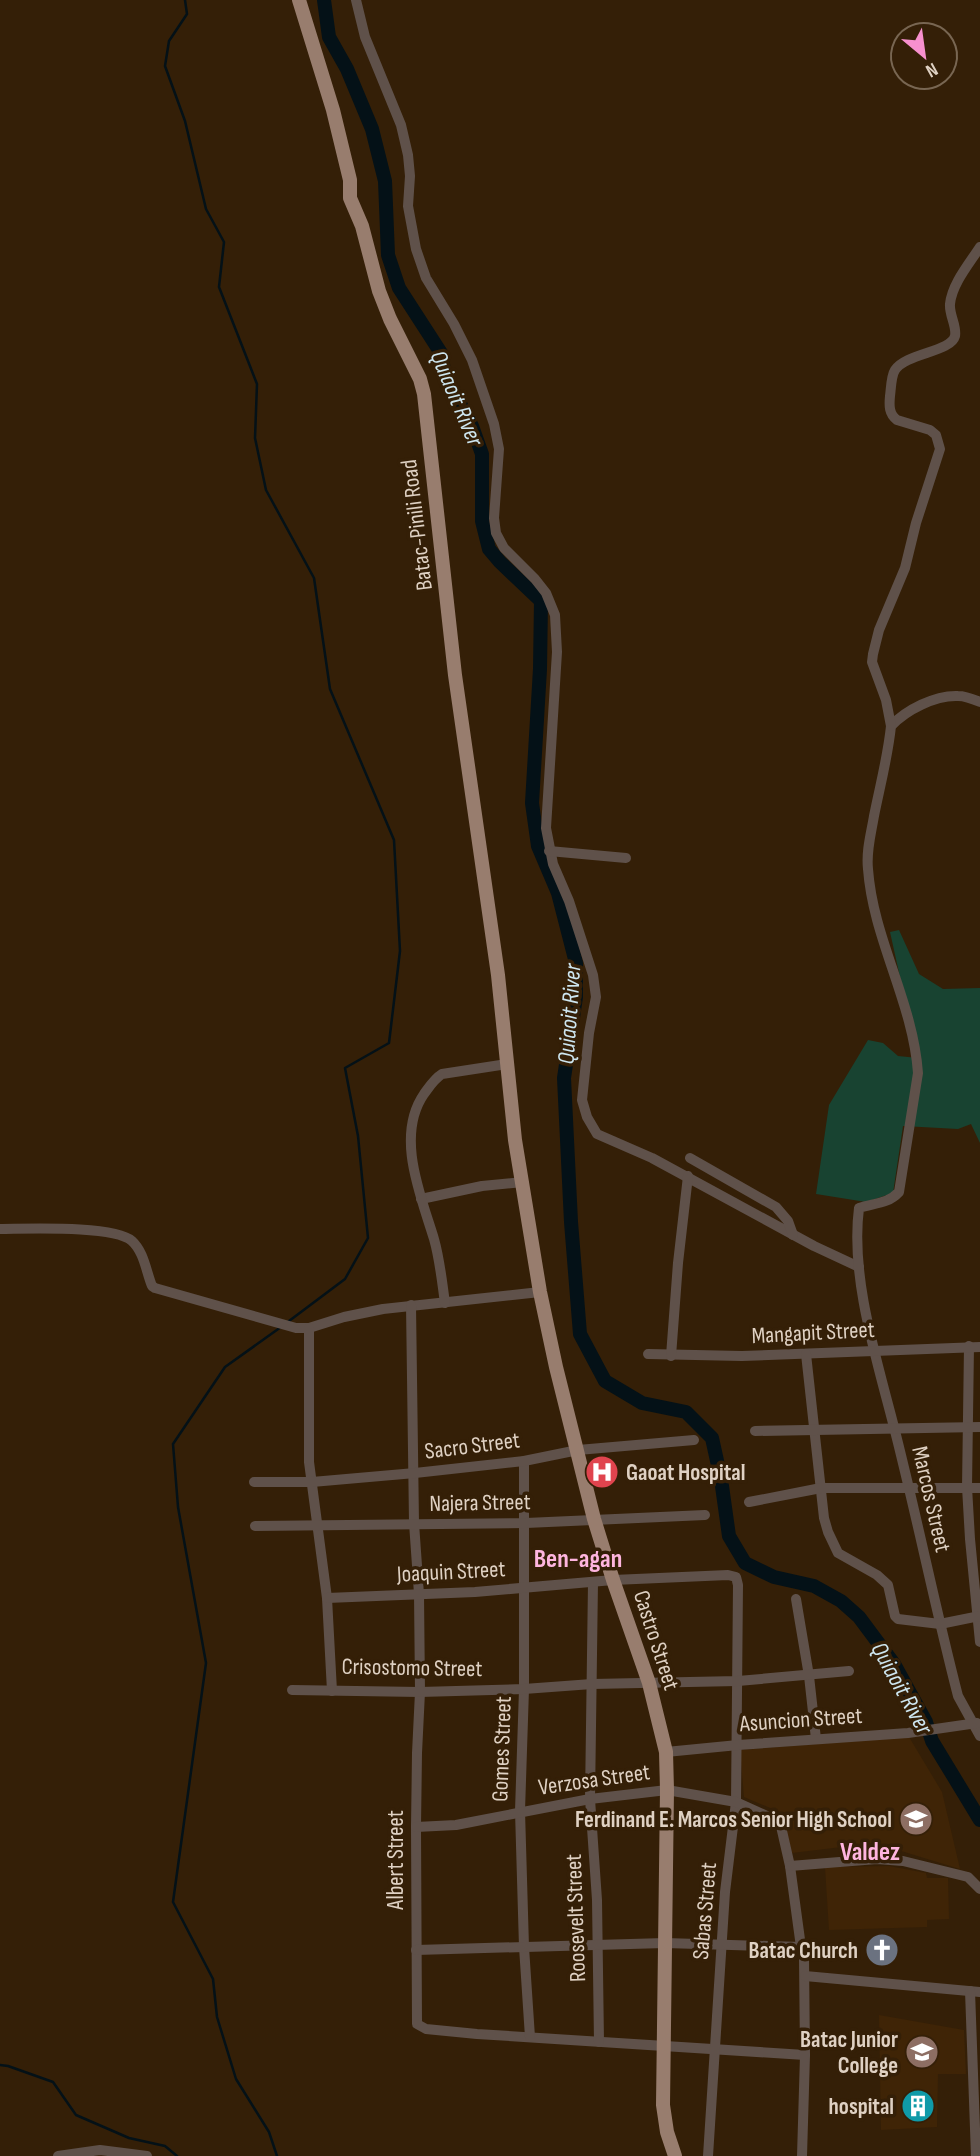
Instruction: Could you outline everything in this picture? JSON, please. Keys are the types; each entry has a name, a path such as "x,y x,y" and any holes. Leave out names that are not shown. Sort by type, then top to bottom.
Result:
{"main road":[{"name":"Batac-Pinili Road","path":"299,0 333,110 350,180 350,198 362,226 379,291 420,379 424,394 455,675 490,913 507,1064"},
{"name":"Castro Street","path":"507,1064 515,1140 540,1292 556,1367 594,1519 649,1683 666,1752 663,2105 667,2132 675,2156"}],"street":[{"path":"356,0 365,37 389,95 408,155 408,206 416,249 426,278 472,360 494,425 499,449 494,518 496,533 504,548 546,593 555,615 557,652 546,828 549,850 593,975 596,997 582,1100 587,1117 597,1134 688,1176 793,1235 859,1267"},
{"path":"891,726 886,700 872,662 873,654 879,630 905,568 916,523 940,449 936,435 930,430 893,417 889,400 893,375 896,369 908,360 944,347 955,337 950,303 955,287 980,247"},
{"path":"891,726 915,708 940,699 958,696 980,702"},
{"name":"Marcos Street","path":"891,726 870,838 868,873 877,916 903,997 918,1073 899,1192 890,1200 859,1209 859,1267 874,1350 958,1696 976,1723 980,1736"},
{"path":"549,850 626,858"},
{"path":"445,1303 438,1258 412,1162 415,1112 419,1101 442,1074 507,1064"},
{"path":"690,1158 776,1207 788,1221 793,1235"},
{"path":"671,1356 688,1176"},
{"path":"421,1199 482,1186 523,1182"},
{"path":"0,1229 98,1231 130,1238 141,1253 155,1288 289,1326 309,1328 362,1312 540,1292"},
{"name":"Albert Street","path":"411,1306 420,1692 416,1827 417,2024 421,2028 530,2037 805,2055"},
{"name":"Crisostomo Street","path":"309,1328 308,1447 327,1598 332,1691 420,1692 738,1681 849,1671"},
{"path":"975,1347 974,1427 967,1487 980,1642"},
{"name":"Mangapit Street","path":"648,1354 806,1354 975,1347"},
{"path":"806,1354 826,1525 838,1553 887,1583 898,1619 940,1623 978,1616"},
{"path":"755,1431 974,1427"},
{"name":"Sacro Street","path":"254,1482 312,1482 415,1473 524,1461 578,1450 694,1440"},
{"name":"Gomes Street","path":"524,1461 526,1523 520,1811 530,2037"},
{"path":"749,1502 821,1488 980,1488"},
{"name":"Najera Street","path":"255,1526 526,1523 705,1515"},
{"name":"Joaquin Street","path":"327,1598 728,1575 736,1577 738,1585"},
{"name":"Roosevelt Street","path":"593,1582 590,1799 598,1946 599,2042"},
{"name":"Sabas Street","path":"708,2156 725,1892 736,1802 738,1585"},
{"path":"796,1599 816,1739"},
{"path":"292,1690 332,1691"},
{"name":"Asuncion Street","path":"666,1752 921,1731 976,1723"},
{"name":"Verzosa Street","path":"416,1827 456,1825 590,1799 667,1790 736,1802 775,1818 780,1822 790,1866"},
{"path":"802,2156 804,1958 790,1866 877,1859 903,1861 968,1877 980,1889"},
{"path":"416,1950 665,1943 801,1947"},
{"path":"804,1976 975,1992 976,2156"},
{"path":"58,2156 100,2150 147,2156"}],"shaded area":[{"path":"909,1737 942,1792 960,1869 875,1843 792,1853 782,1813 744,1797 740,1750"},
{"path":"889,1866 926,1873 927,1878 948,1878 949,1919 927,1920 927,1927 829,1930 825,1867"},
{"name":"Batac Junior College","path":"879,2015 964,2030 966,2074 938,2074 937,2127 881,2130"}],"green space":[{"path":"899,930 919,974 943,989 980,988 980,1143 971,1124 958,1129 903,1126 893,1193 866,1202 816,1194 829,1105 868,1040 883,1043 898,1056 918,1058 890,932"}],"waterway":[{"path":"185,0 187,14 169,41 165,66 185,121 206,209 224,242 219,287 257,384 255,438 266,490 314,578 330,689 394,840 400,951 389,1043 345,1068 358,1136 368,1238 345,1279 289,1321"},
{"name":"Quiaoit River","path":"324,0 329,37 347,69 372,129 385,181 388,255 399,288 441,353 445,376 472,426 482,454 482,521 489,549 541,601 532,803 538,846 558,893 576,963 576,997 564,1078 580,1334 605,1381 642,1403 686,1412 712,1438 729,1536 745,1563 774,1577 814,1586 841,1601 859,1617 894,1664 926,1722 932,1741 980,1820"},
{"path":"277,2156 269,2132 236,2079 217,2017 213,1979 173,1902 206,1663 178,1507 173,1444 225,1367 281,1327"},
{"path":"0,2065 53,2082 76,2115 129,2138 165,2146 177,2156"}],"place":[{"name":"Gaoat Hospital","path":"602,1472"},
{"name":"Ferdinand E. Marcos Senior High School","path":"916,1819"},
{"name":"Batac Church","path":"882,1950"},
{"name":"Batac Junior College","path":"922,2052"},
{"name":"hospital","path":"918,2106"}],"district":[{"name":"Ben-agan","path":"578,1558"},
{"name":"Valdez","path":"870,1851"}]}
